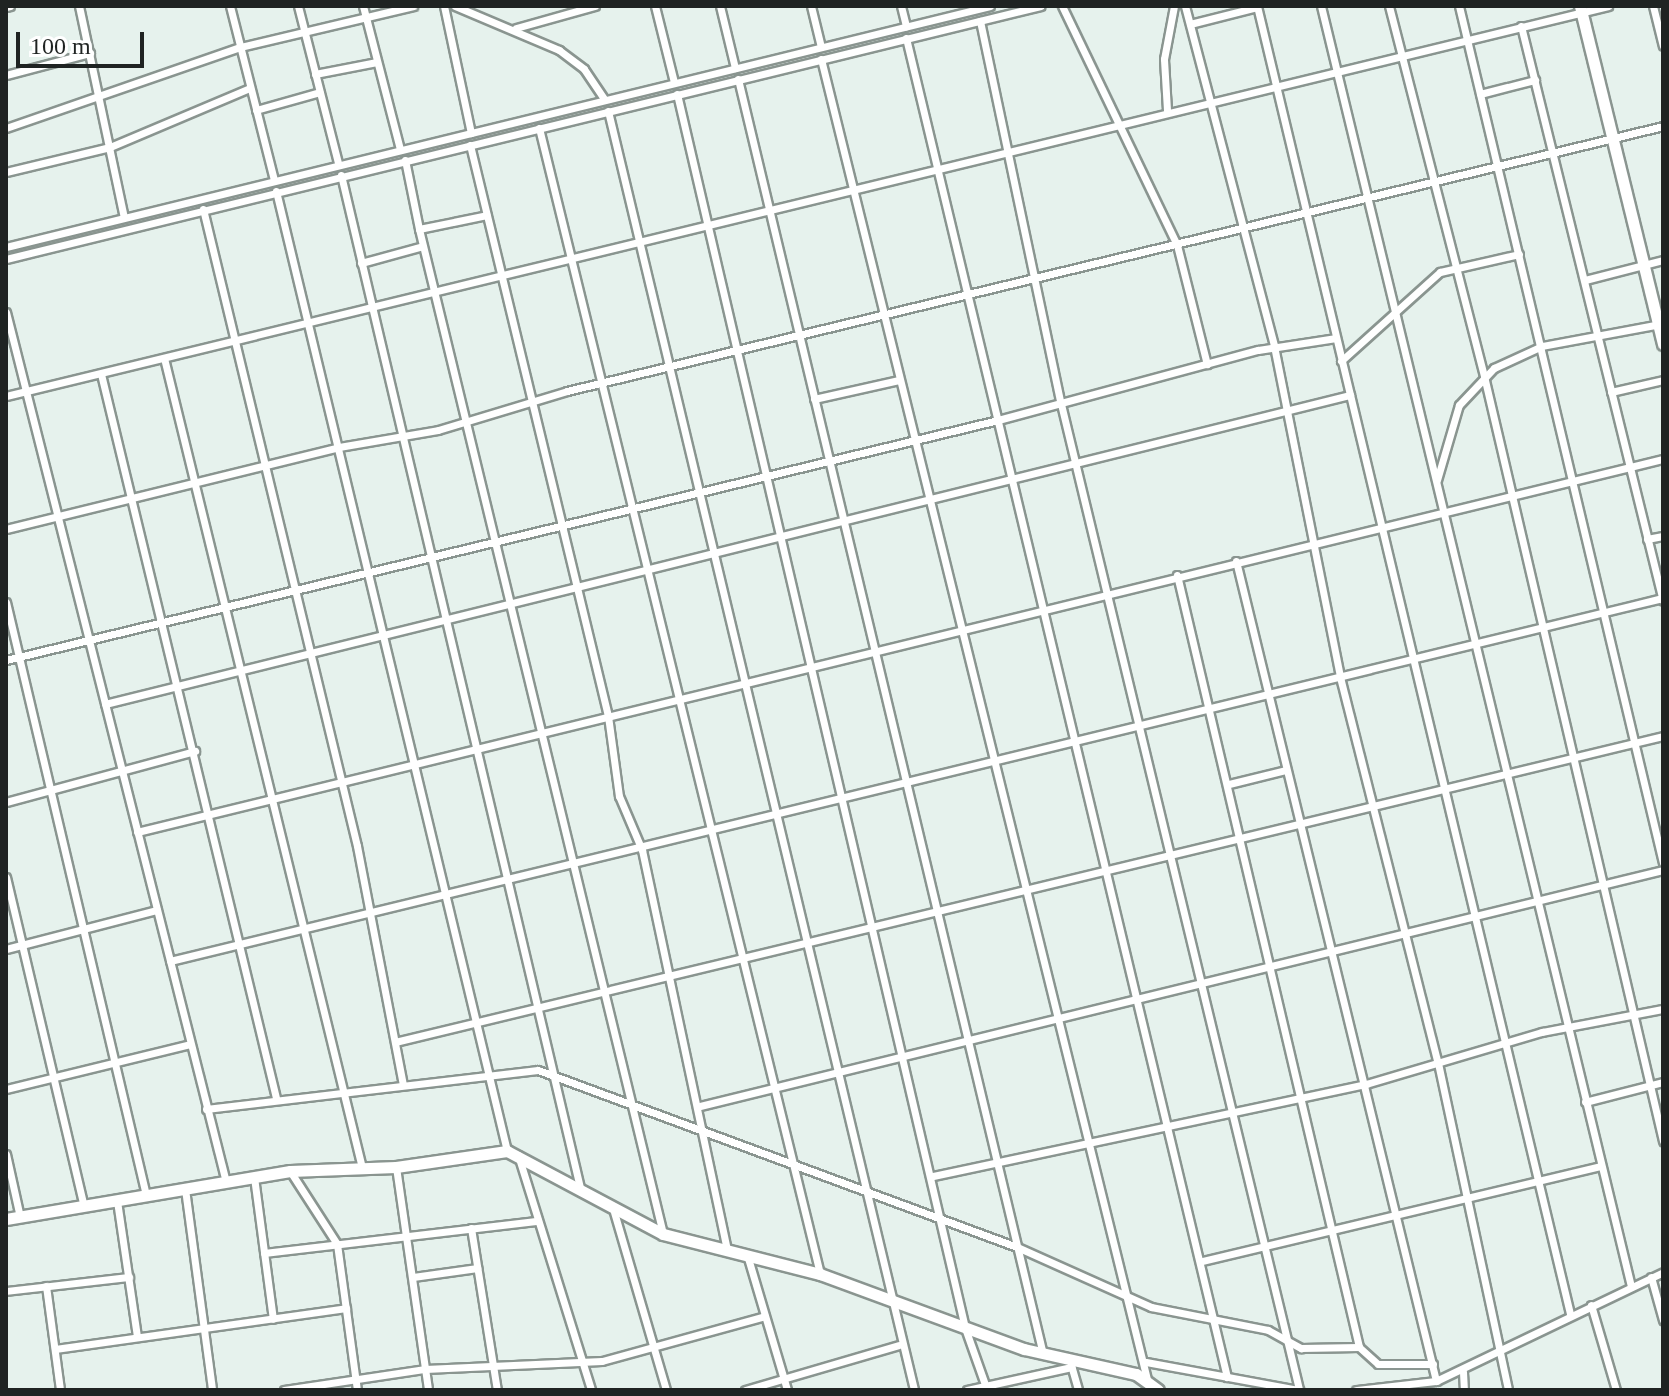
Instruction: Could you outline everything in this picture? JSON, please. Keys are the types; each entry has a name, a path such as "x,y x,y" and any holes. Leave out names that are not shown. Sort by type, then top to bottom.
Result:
{"street":[{"path":"79,6 124,217"},
{"path":"230,6 274,180"},
{"path":"298,6 338,163"},
{"path":"363,6 400,149"},
{"path":"6,128 240,47 413,6"},
{"path":"444,6 471,133"},
{"path":"455,6 516,28 584,69 605,100"},
{"path":"516,28 595,6"},
{"path":"655,6 674,82"},
{"path":"720,6 735,68"},
{"path":"811,6 821,47"},
{"path":"901,6 906,26"},
{"path":"6,247 970,8 990,6"},
{"path":"6,259 1041,6"},
{"path":"1062,6 1177,245 1207,364"},
{"path":"1167,110 1164,59 1174,6"},
{"path":"1185,6 1274,346 1340,677 1438,1063 1503,1347 1508,1390"},
{"path":"1321,6 1397,307 1440,511 1631,1286"},
{"path":"1389,6 1453,267 1484,376 1539,629 1663,1141"},
{"path":"1459,6 1663,863"},
{"path":"6,396 1007,157 1167,110 1402,57 1581,9 1608,6"},
{"path":"1653,6 1663,46"},
{"path":"1190,24 1257,7 1570,1314"},
{"path":"1581,9 1663,344"},
{"path":"980,21 1061,404 1290,1338 1299,1390 1146,1362"},
{"path":"170,961 908,786 1210,709 1663,600 1521,26"},
{"path":"906,38 1170,1125 1227,1377"},
{"path":"6,75 90,53"},
{"path":"821,59 1055,1019 1131,1297 1147,1379"},
{"path":"315,74 377,62"},
{"path":"738,79 797,337 830,461 1043,1354"},
{"path":"1480,94 1535,80"},
{"path":"6,172 110,147 250,88"},
{"path":"256,110 320,92"},
{"path":"677,94 734,352 906,1056 965,1328 986,1387"},
{"path":"608,111 744,684 871,1196 899,1345 914,1390"},
{"path":"6,529 339,447 464,422 602,383 1663,126"},
{"path":"539,128 633,508 788,1165 820,1274"},
{"path":"470,145 608,716 619,796 642,850 706,1130 728,1253"},
{"path":"405,160 464,422 663,1234"},
{"path":"341,175 582,1194"},
{"path":"276,191 488,1072 591,1390"},
{"path":"203,209 370,914 403,1084"},
{"path":"419,229 487,215"},
{"path":"361,263 423,246"},
{"path":"1341,361 1397,307 1453,267 1519,254"},
{"path":"1585,280 1663,260"},
{"path":"6,312 10,346 27,392 226,1182"},
{"path":"1436,485 1452,418 1484,376 1542,346 1598,339 1660,324"},
{"path":"6,660 998,420 1274,346 1336,338"},
{"path":"164,358 362,1168"},
{"path":"101,374 210,813 276,1098"},
{"path":"814,399 899,380"},
{"path":"1611,392 1663,380"},
{"path":"105,704 646,568 1287,414 1350,395"},
{"path":"137,832 1311,542 1663,459"},
{"path":"1647,539 1663,536"},
{"path":"1236,561 1300,826 1334,950 1436,1381"},
{"path":"1177,575 1243,840 1359,1347 1378,1364 1433,1364"},
{"path":"6,602 117,1059 146,1195"},
{"path":"395,1042 1445,792 1663,736"},
{"path":"6,802 195,751"},
{"path":"1229,784 1286,770"},
{"path":"700,1106 1663,870"},
{"path":"6,877 84,1206"},
{"path":"6,949 157,910"},
{"path":"933,1176 1366,1084 1505,1046 1542,1032 1567,1032 1663,1009"},
{"path":"6,1089 117,1059 190,1044"},
{"path":"206,1109 488,1072 553,1074 628,1099 871,1196 1017,1247 1131,1297 1290,1338 1301,1348 1359,1347"},
{"path":"1585,1102 1663,1082"},
{"path":"6,1219 290,1171 396,1167 512,1152 614,1212 663,1234 820,1274 965,1328 1071,1363 1147,1379 1158,1390"},
{"path":"6,1154 20,1217"},
{"path":"1202,1261 1600,1166"},
{"path":"396,1167 428,1390"},
{"path":"290,1171 337,1244 357,1390"},
{"path":"254,1177 273,1319"},
{"path":"185,1189 212,1390"},
{"path":"117,1201 137,1337"},
{"path":"614,1212 666,1390"},
{"path":"264,1253 538,1221"},
{"path":"471,1228 497,1390"},
{"path":"748,1258 787,1390"},
{"path":"413,1277 477,1268"},
{"path":"1356,1390 1436,1381 1463,1372 1503,1347 1663,1272"},
{"path":"6,1291 129,1277"},
{"path":"1651,1277 1663,1320"},
{"path":"46,1286 60,1390"},
{"path":"1591,1305 1616,1390"},
{"path":"55,1349 346,1308"},
{"path":"284,1390 425,1369 493,1364 583,1364 654,1349 765,1316"},
{"path":"745,1390 899,1345"},
{"path":"967,1390 1071,1363"},
{"path":"1071,1363 1078,1390"},
{"path":"1463,1372 1464,1390"}]}
